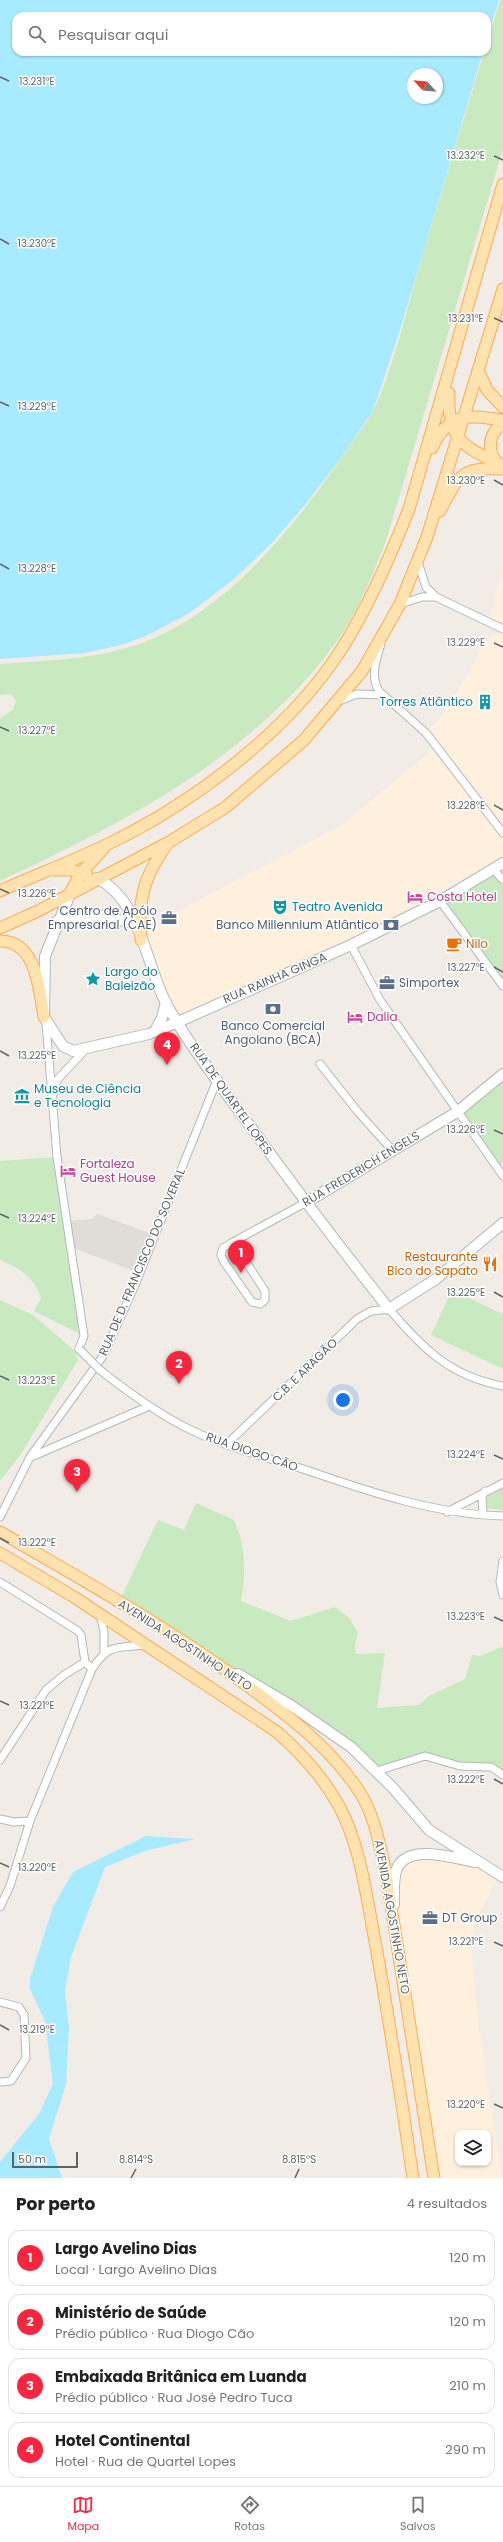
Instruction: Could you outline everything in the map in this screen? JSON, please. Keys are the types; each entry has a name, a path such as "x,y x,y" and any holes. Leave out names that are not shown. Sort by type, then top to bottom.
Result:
{"main road":[{"path":"0,890 108,844 193,796 231,767 271,731 305,695 338,654 365,608 389,560 419,477 450,375 503,184"},
{"path":"0,928 70,894 97,878 169,842 226,807 256,783 304,740 362,671 400,604 427,537 457,439 462,417 499,310 503,289"},
{"path":"478,370 487,390 503,407"},
{"path":"450,375 448,409 450,422 457,439 477,453 502,467"},
{"path":"419,477 434,443 450,422 462,417 503,420"},
{"path":"502,467 496,460 490,446 494,432 503,424"},
{"path":"427,537 461,476 479,468 502,467"},
{"path":"141,940 142,891 152,865 169,842"},
{"path":"70,894 81,873 108,844"},
{"path":"40,873 60,870 81,873 97,878"},
{"path":"0,941 19,947 34,968 45,1020"},
{"name":"AVENIDA AGOSTINHO NETO","path":"0,1532 119,1602 210,1659 302,1726 334,1759 360,1792 378,1837 393,1911 434,2178"},
{"name":"AVENIDA AGOSTINHO NETO","path":"0,1553 100,1614 143,1645 276,1732 312,1766 339,1805 356,1850 370,1913 389,2020 413,2178"}],"street":[{"path":"418,561 426,587 436,597 503,630"},
{"path":"400,604 422,597 436,597"},
{"path":"382,638 374,671 377,687 383,695 426,733 503,833"},
{"path":"337,702 357,694 383,695"},
{"name":"RUA RAINHA GINGA","path":"45,1020 62,1046 73,1051 85,1050 155,1031 351,946 440,901 494,870 503,863"},
{"path":"494,870 503,880"},
{"name":"RUA DE QUARTEL LOPES","path":"97,878 117,892 136,924 166,1002 217,1080 305,1203 389,1310"},
{"path":"51,1103 45,1020 45,956 57,921 70,894"},
{"path":"440,901 503,986"},
{"path":"57,921 98,915 136,924"},
{"path":"351,946 380,1000 503,1176"},
{"path":"155,1031 162,1018 166,1002"},
{"path":"51,1103 57,1080 85,1050"},
{"path":"320,1064 358,1112 393,1151"},
{"name":"RUA FREDERICH ENGELS","path":"233,1242 305,1203 457,1112 503,1074"},
{"name":"RUA DE D. FRANCISCO DO SOVERAL","path":"0,1516 30,1457 103,1356 135,1285 217,1080"},
{"name":"RUA DIOGO CÃO","path":"51,1103 84,1336 79,1349 100,1370 147,1407 192,1431 227,1444 367,1491 447,1512 483,1516 503,1516"},
{"path":"503,1223 430,1284 389,1310 424,1349 439,1362 473,1379 503,1386"},
{"path":"233,1242 265,1291 265,1300 260,1304 252,1302 222,1259 223,1248 233,1242"},
{"name":"C.B. E ARAGÃO","path":"227,1444 357,1319 372,1311 389,1310"},
{"path":"30,1457 147,1407"},
{"path":"447,1512 503,1483"},
{"path":"483,1516 482,1496 485,1491"},
{"path":"503,1561 500,1582 503,1595"},
{"path":"0,1582 78,1631 81,1635 85,1662 92,1668"},
{"path":"100,1614 104,1632 104,1652"},
{"path":"0,1907 10,1886 30,1821 92,1668 104,1652 114,1648 143,1645"},
{"path":"210,1659 312,1719 351,1748 377,1771 429,1830 503,1877"},
{"path":"0,1760 46,1690 64,1675 85,1662"},
{"path":"377,1771 425,1756 460,1766 491,1767 503,1775"},
{"path":"0,1819 14,1822 30,1821"},
{"path":"393,1911 397,1870 403,1862 413,1855 430,1854 480,1863"},
{"path":"0,2002 18,2007 24,2015 26,2058 11,2081 0,2082"}],"shaded area":[{"path":"503,569 503,629 489,622"},
{"path":"503,632 503,863 440,901 178,1022 140,928 180,910 340,826 436,747 426,733 440,718 471,669 482,646 492,636"},
{"path":"97,1214 155,1235 139,1273 71,1247 67,1221 92,1219"},
{"path":"413,1855 480,1863 499,1875 474,1924 470,1940 478,2020 502,2178 434,2178 394,1896 403,1862"}],"green space":[{"path":"500,0 503,0 503,149 386,541 364,594 351,620 335,644 301,685 264,721 225,754 183,783 139,810 94,835 0,881 0,718 13,710 16,701 11,694 0,695 0,664 85,657 106,653 127,648 167,632 194,616 219,598 267,553 289,528 364,425 380,396 398,343 423,253 483,56 491,56 491,30"},
{"path":"494,870 503,880 503,986 440,901"},
{"path":"503,1074 503,1162 497,1167 457,1112"},
{"path":"57,1157 84,1336 34,1311 41,1298 34,1284 20,1270 0,1260 0,1161"},
{"path":"452,1290 503,1314 503,1369 431,1335"},
{"path":"0,1300 33,1315 76,1352 78,1360 19,1457 0,1481"},
{"path":"503,1483 503,1510 486,1508 485,1491"},
{"path":"196,1503 234,1520 241,1540 244,1560 244,1580 241,1601 291,1621 335,1607 349,1618 358,1633 355,1645 356,1654 385,1653 377,1708 419,1705 429,1696 465,1679 472,1655 481,1656 503,1646 503,1775 498,1771 460,1766 434,1757 377,1771 351,1747 119,1602 158,1520 184,1530"}],"water":[{"path":"0,0 499,0 491,25 491,12 12,12 12,56 482,56 400,330 373,411 341,458 305,505 271,544 233,580 188,614 146,636 121,645 85,653 0,659"},
{"path":"146,1836 195,1839 145,1851 105,1867 71,1957 65,1991 69,2028 66,2084 49,2139 62,2178 0,2178 0,2162 39,2114 53,2084 45,2021 30,1989 30,1979 53,1907 73,1872"}],"place":[{"name":"Torres Atlântico","path":"485,702"},
{"name":"Costa Hotel","path":"415,897"},
{"name":"Teatro Avenida","path":"280,907"},
{"name":"Centro de Apóio Empresarial (CAE)","path":"169,918"},
{"name":"Banco Millennium Atlântico","path":"391,925"},
{"name":"Nilo","path":"454,944"},
{"name":"Largo do Baleizão","path":"93,979"},
{"name":"Simportex","path":"387,983"},
{"name":"Banco Comercial Angolano (BCA)","path":"273,1009"},
{"name":"Dalia","path":"355,1017"},
{"name":"Hotel Continental","path":"167,1065"},
{"name":"Museu de Ciência e Tecnologia","path":"22,1096"},
{"name":"Fortaleza Guest House","path":"68,1171"},
{"name":"Restaurante Bico do Sapato","path":"490,1264"},
{"name":"Largo Avelino Dias","path":"241,1273"},
{"name":"Ministério de Saúde","path":"179,1384"},
{"name":"Embaixada Britânica em Luanda","path":"77,1492"},
{"name":"DT Group","path":"430,1918"}]}
